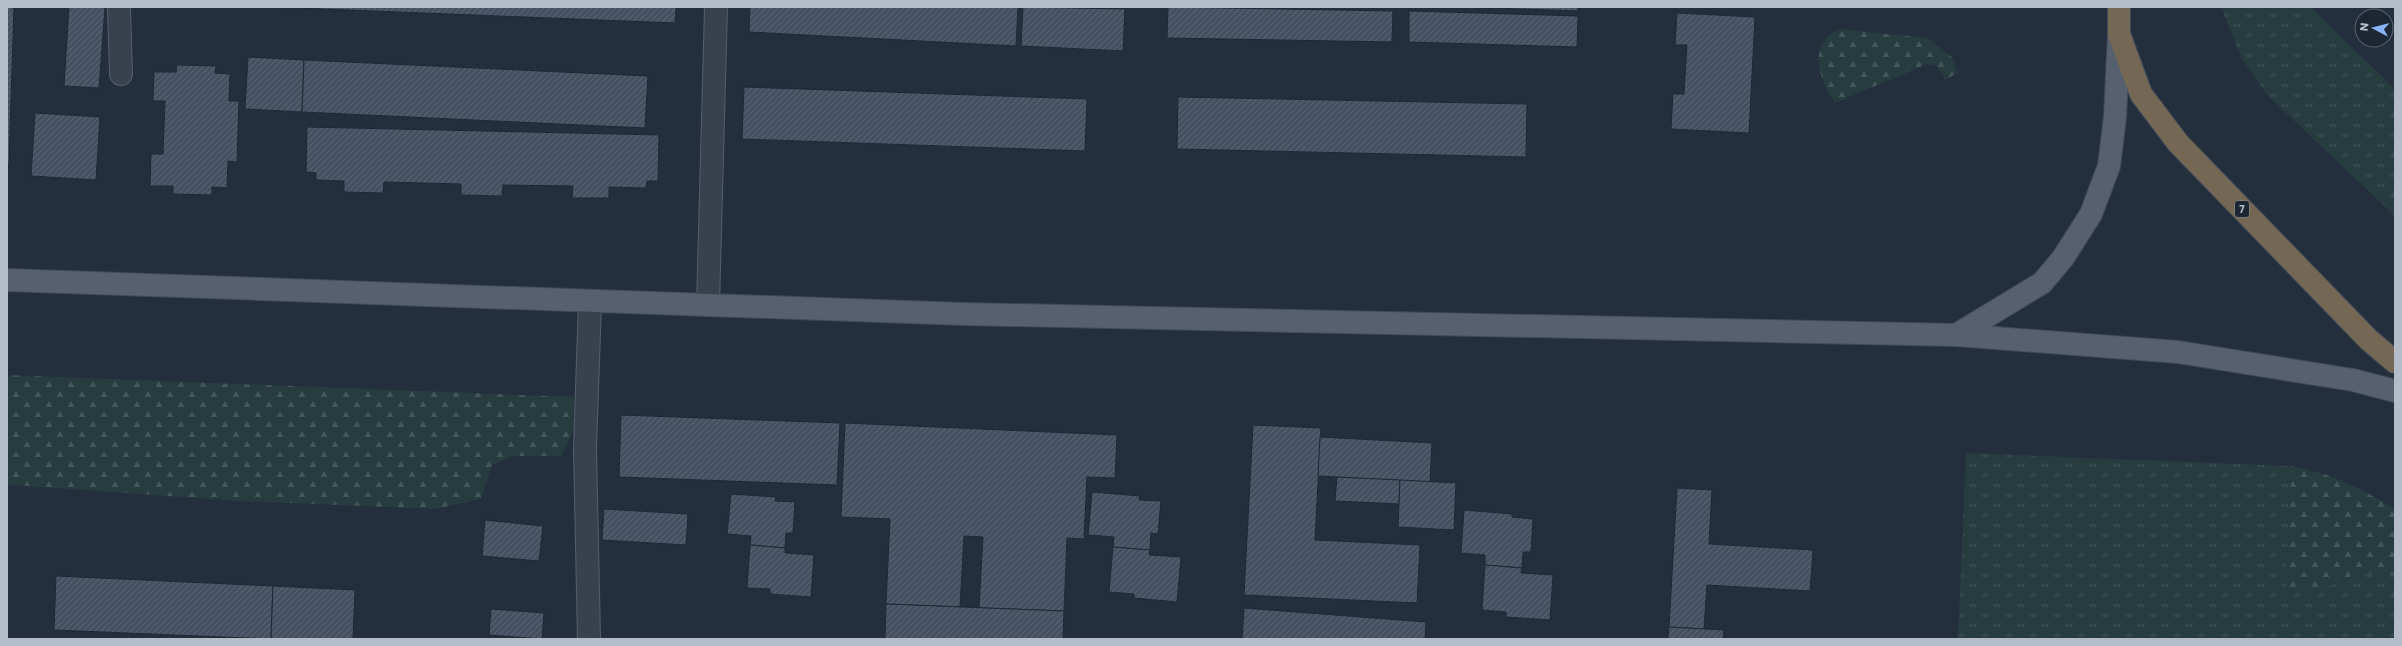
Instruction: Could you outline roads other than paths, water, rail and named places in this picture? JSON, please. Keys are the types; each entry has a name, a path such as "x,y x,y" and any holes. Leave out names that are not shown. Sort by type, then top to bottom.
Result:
{"highway":[{"name":"7","path":"2119,7 2119,34 2141,94 2178,143 2369,340 2395,362"}],"main road":[{"path":"1956,335 2042,283 2063,258 2091,214 2109,166 2115,117 2119,34"},
{"path":"7,280 971,314 1956,335 2178,352 2353,380 2395,391"}],"street":[{"path":"119,7 121,74"},
{"path":"708,305 716,7"},
{"path":"589,639 586,449 590,301"}]}
